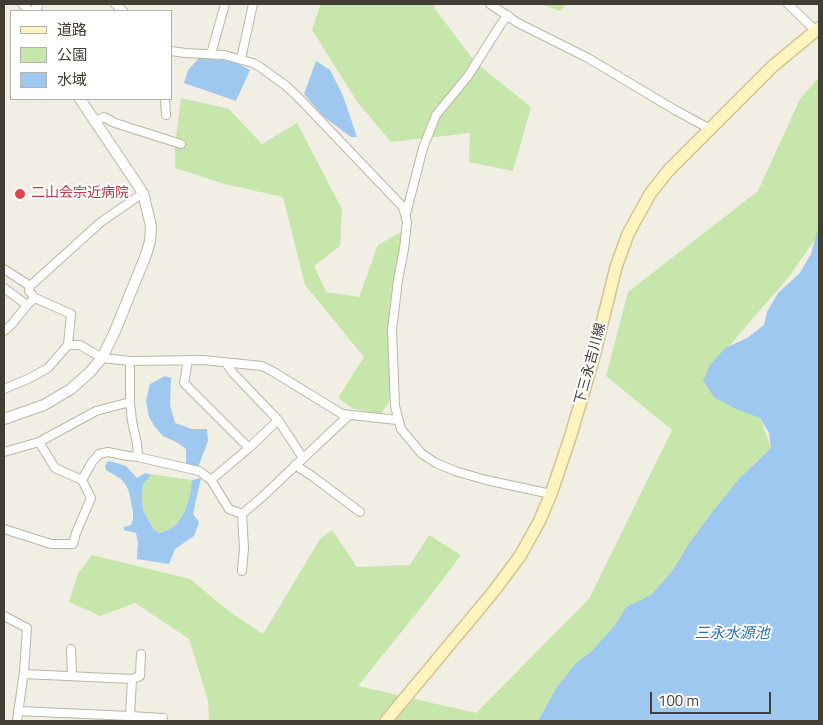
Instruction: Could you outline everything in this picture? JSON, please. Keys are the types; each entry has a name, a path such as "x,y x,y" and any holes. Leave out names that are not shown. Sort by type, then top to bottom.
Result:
{"main road":[{"name":"下三永吉川線","path":"386,721 494,591 520,556 539,522 551,494 570,438 593,360 616,267 628,234 650,194 668,171 773,66 818,29"}],"street":[{"path":"211,54 225,4"},
{"path":"241,60 253,4"},
{"path":"490,4 518,23 588,58 710,129"},
{"path":"788,4 818,29"},
{"path":"406,214 423,148 436,115 468,76 508,16"},
{"path":"172,51 224,55 254,63 260,67 285,84 403,207 407,222 392,330 395,406 401,429 422,454 436,463 486,480 551,494"},
{"path":"4,419 44,406 71,389 102,358 115,331 150,241 151,226 143,193 95,121 84,100"},
{"path":"165,100 166,115"},
{"path":"95,121 104,117 115,123 181,144"},
{"path":"4,388 30,378 48,368 68,345 71,314 35,298 29,291 30,286 101,222 143,193"},
{"path":"4,269 30,286"},
{"path":"4,288 27,305"},
{"path":"4,331 35,298"},
{"path":"68,345 80,345 102,358 130,361 203,360 262,366 342,414 398,420"},
{"path":"188,360 184,383 249,448"},
{"path":"130,361 130,402 138,457"},
{"path":"226,363 233,373 278,420 303,458"},
{"path":"4,452 39,442 96,411 130,402"},
{"path":"242,514 349,415"},
{"path":"211,480 249,448 278,420"},
{"path":"4,530 51,544 73,544 76,532 91,498 82,480 55,468 39,442"},
{"path":"82,480 99,454 108,452 138,457 199,470 211,480 229,509 242,514"},
{"path":"295,465 360,512"},
{"path":"242,514 244,548 242,571"},
{"path":"4,616 27,628 24,674 17,721"},
{"path":"72,649 72,676"},
{"path":"24,674 132,679 140,676 141,654"},
{"path":"130,716 132,679"},
{"path":"18,711 164,718"}],"green space":[{"path":"322,4 435,4 434,8 476,63 531,107 513,171 469,162 470,133 391,142 358,103 312,30"},
{"path":"541,4 567,4 560,11"},
{"path":"819,77 819,234 788,278 706,374 760,418 771,448 754,464 644,618 540,721 209,721 208,700 189,639 135,603 100,616 69,602 78,573 92,555 190,579 230,612 263,634 320,539 332,530 357,567 410,565 429,535 461,555 358,686 476,713 589,599 672,430 606,376 628,292 758,191 800,99"},
{"path":"181,98 229,109 262,144 297,123 342,209 340,246 314,266 326,292 359,297 378,245 401,232 395,303 394,394 381,414 354,409 338,398 364,357 305,285 283,197 225,184 175,168 175,145"},
{"path":"150,474 192,480 185,511 177,524 160,533 154,530 143,510 143,484"}],"water":[{"path":"199,58 233,61 250,70 236,101 184,83 188,70"},
{"path":"316,61 330,70 343,96 357,137 351,137 323,116 304,94"},
{"name":"三永水源池","path":"819,225 819,721 538,721 557,687 576,663 591,652 616,624 626,607 651,595 673,570 688,545 739,479 771,448 769,433 760,418 736,409 714,397 703,381 710,365 725,348 747,338 764,325 767,312 778,293 799,274 811,254"},
{"path":"165,376 171,378 170,405 175,423 192,429 207,429 208,441 197,470 186,463 186,449 163,436 149,417 146,401 150,384"},
{"path":"108,461 126,466 137,478 145,473 151,475 143,484 143,510 154,530 160,533 177,524 185,511 192,480 201,478 193,514 199,522 194,536 175,549 169,564 137,559 138,543 136,533 124,530 124,527 131,525 133,520 129,492 121,479 106,470 105,466"}],"place":[{"name":"二山会宗近病院","path":"20,194"}]}
